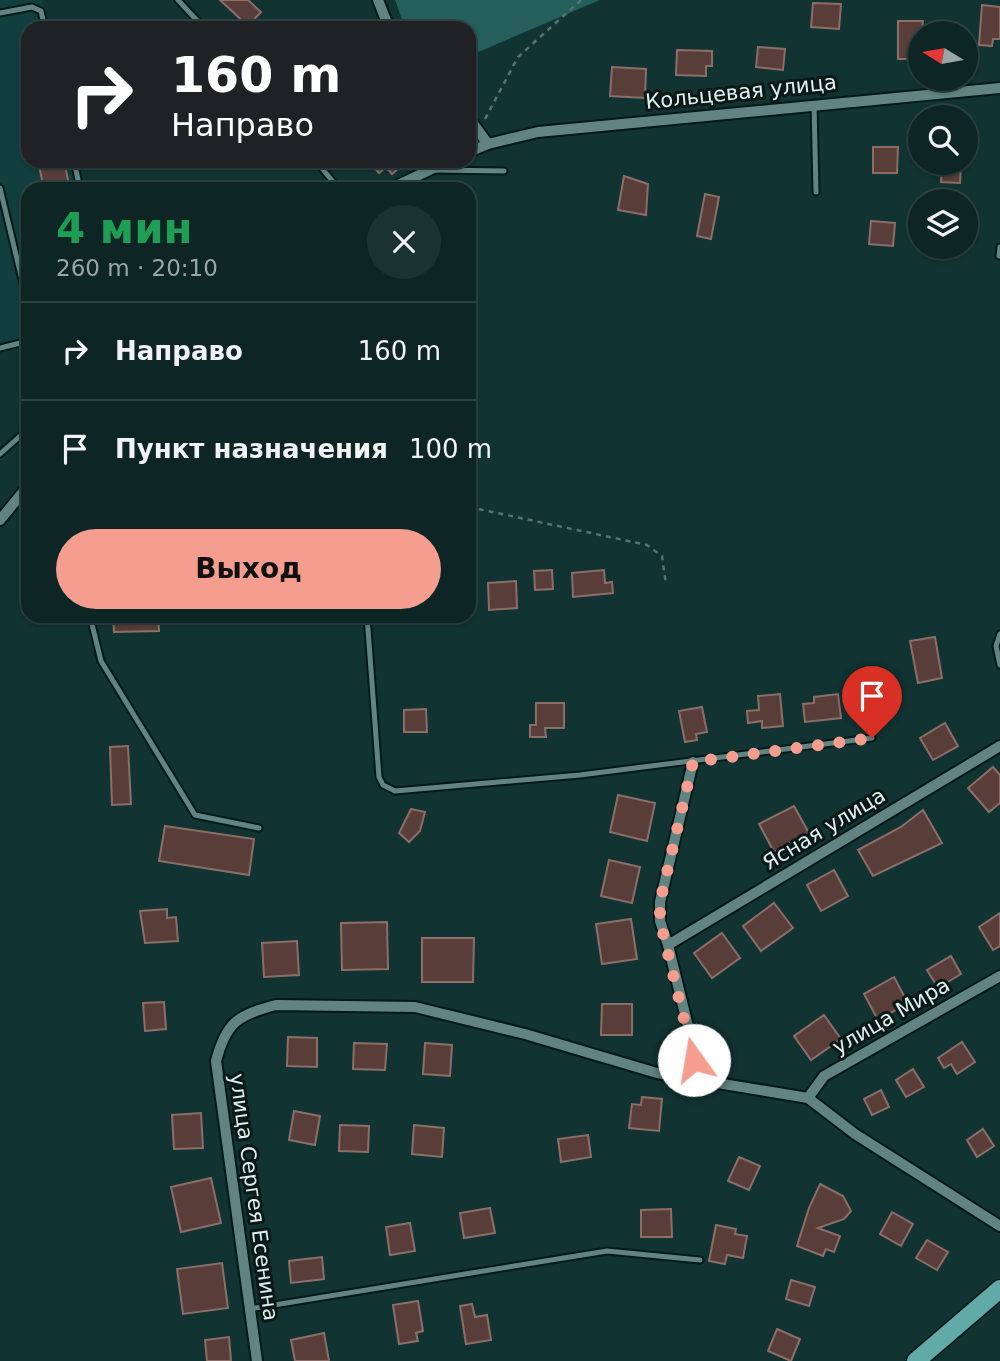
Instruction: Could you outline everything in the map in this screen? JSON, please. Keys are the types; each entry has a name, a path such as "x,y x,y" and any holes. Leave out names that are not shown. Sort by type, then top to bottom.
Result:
{"main road":[{"path":"916,1361 1000,1289"}],"street":[{"path":"378,0 386,21"},
{"name":"Кольцевая улица","path":"476,149 538,132 1000,88"},
{"path":"476,128 488,144"},
{"path":"404,182 432,168"},
{"path":"0,520 21,494"},
{"name":"Ясная улица","path":"668,946 1000,746"},
{"path":"693,762 660,902 660,921 701,1079"},
{"name":"улица Мира","path":"808,1098 824,1076 1000,976"},
{"name":"улица Сергея Есенина","path":"257,1361 216,1061 223,1034 253,1010 276,1005 415,1007 525,1034 657,1073 808,1098 855,1134 1000,1226"}],"lane":[{"path":"178,0 198,21"},
{"path":"0,13 33,7 41,11 43,21"},
{"path":"814,104 816,192"},
{"path":"322,168 333,182"},
{"path":"427,170 504,172"},
{"path":"0,188 21,275"},
{"path":"999,256 1000,247"},
{"path":"0,348 21,343"},
{"path":"0,454 21,435"},
{"path":"92,623 101,661 195,815 259,828"},
{"path":"368,623 379,777 387,789 404,793 693,762 872,738"},
{"path":"1000,634 996,646 1000,665"},
{"path":"249,1309 607,1251 700,1260"}],"path":[{"path":"479,132 518,57 581,0"},
{"path":"476,508 647,545 662,556 666,585"}],"shaded area":[{"path":"0,0 42,0 47,21 21,21 21,168 80,168 82,182 21,182 21,346 0,351"},
{"path":"395,0 600,0 476,53 476,21 402,21"}],"building":[{"path":"220,0 248,0 261,12 253,21 243,21"},
{"path":"813,3 841,4 839,29 811,27"},
{"path":"982,5 1000,7 1000,39 993,39 992,46 979,45"},
{"path":"898,21 908,21 908,59 898,59"},
{"path":"758,47 785,49 783,70 756,67"},
{"path":"677,50 712,51 712,66 706,66 706,76 676,75"},
{"path":"612,67 646,69 645,98 610,96"},
{"path":"873,147 898,147 897,173 873,173"},
{"path":"40,168 66,168 68,182 42,182"},
{"path":"387,168 399,168 392,174"},
{"path":"941,175 960,175 960,183 941,182"},
{"path":"624,176 648,184 646,215 618,210"},
{"path":"705,194 719,197 711,239 697,236"},
{"path":"871,221 895,223 893,246 869,244"},
{"path":"552,570 553,589 535,590 534,571"},
{"path":"604,570 605,583 612,582 613,593 573,597 572,573"},
{"path":"516,581 517,608 489,610 488,583"},
{"path":"113,623 158,623 159,631 114,632"},
{"path":"935,637 942,678 918,683 910,641"},
{"path":"780,694 783,726 762,728 762,721 748,723 747,711 759,710 758,696"},
{"path":"838,694 841,718 805,722 803,704 814,703 814,697"},
{"path":"536,703 564,703 564,728 545,728 546,737 530,737 530,725 536,725"},
{"path":"702,707 707,732 696,734 697,740 685,742 679,711"},
{"path":"426,709 427,732 404,732 404,710"},
{"path":"945,723 958,746 933,760 920,738"},
{"path":"128,746 131,804 112,805 110,747"},
{"path":"993,767 1000,775 1000,803 989,812 968,788"},
{"path":"618,795 655,803 647,841 610,832"},
{"path":"794,806 809,833 774,852 759,824"},
{"path":"411,809 425,812 420,831 409,842 399,833"},
{"path":"923,810 942,843 873,876 858,850 901,827"},
{"path":"165,826 254,839 249,875 159,861"},
{"path":"609,860 640,867 632,903 601,896"},
{"path":"834,870 848,896 821,911 807,885"},
{"path":"774,903 793,928 761,951 743,926"},
{"path":"167,909 167,918 176,917 178,941 145,943 140,911"},
{"path":"1000,913 1000,946 993,950 979,927"},
{"path":"631,919 637,959 602,964 596,924"},
{"path":"387,922 388,969 342,970 341,923"},
{"path":"722,933 740,958 712,978 694,953"},
{"path":"422,938 474,938 473,982 422,982"},
{"path":"297,941 299,975 264,977 262,943"},
{"path":"951,956 961,974 938,988 927,970"},
{"path":"894,977 908,1003 878,1020 864,994"},
{"path":"164,1002 166,1029 145,1031 143,1003"},
{"path":"602,1004 632,1004 632,1035 601,1035"},
{"path":"824,1015 841,1039 811,1060 794,1036"},
{"path":"288,1037 317,1038 317,1067 287,1066"},
{"path":"962,1042 975,1062 957,1074 951,1064 944,1068 938,1058"},
{"path":"354,1043 387,1044 385,1070 353,1069"},
{"path":"425,1043 452,1045 450,1076 423,1074"},
{"path":"913,1069 924,1087 906,1097 896,1080"},
{"path":"881,1090 889,1107 872,1115 864,1099"},
{"path":"642,1097 662,1099 659,1131 629,1128 632,1104 641,1105"},
{"path":"294,1111 320,1116 315,1145 289,1140"},
{"path":"201,1113 203,1148 174,1149 172,1115"},
{"path":"340,1125 369,1126 368,1152 339,1151"},
{"path":"414,1125 444,1128 442,1157 412,1154"},
{"path":"983,1129 994,1146 977,1157 967,1140"},
{"path":"588,1135 591,1157 561,1162 558,1139"},
{"path":"739,1157 760,1166 749,1190 728,1181"},
{"path":"211,1178 221,1223 181,1232 171,1187"},
{"path":"820,1184 843,1196 851,1211 844,1219 818,1228 840,1236 834,1252 826,1249 823,1256 797,1246"},
{"path":"490,1208 495,1233 464,1238 460,1213"},
{"path":"671,1209 672,1237 641,1237 641,1210"},
{"path":"892,1212 913,1224 901,1246 880,1234"},
{"path":"410,1223 415,1251 390,1255 386,1227"},
{"path":"716,1225 736,1229 735,1234 747,1236 743,1258 727,1255 725,1264 709,1261"},
{"path":"927,1240 948,1252 937,1270 916,1258"},
{"path":"322,1257 324,1279 291,1283 289,1261"},
{"path":"222,1263 228,1308 183,1314 177,1269"},
{"path":"791,1280 815,1287 809,1306 786,1299"},
{"path":"418,1301 423,1331 416,1333 418,1341 399,1344 393,1305"},
{"path":"472,1304 475,1317 487,1315 491,1340 466,1344 460,1306"},
{"path":"777,1329 800,1339 791,1361 768,1351"},
{"path":"324,1333 329,1361 295,1361 291,1340"},
{"path":"229,1337 231,1361 207,1361 205,1340"}],"route":[{"path":"694,1060 660,921 660,902 693,762 872,738"}]}
